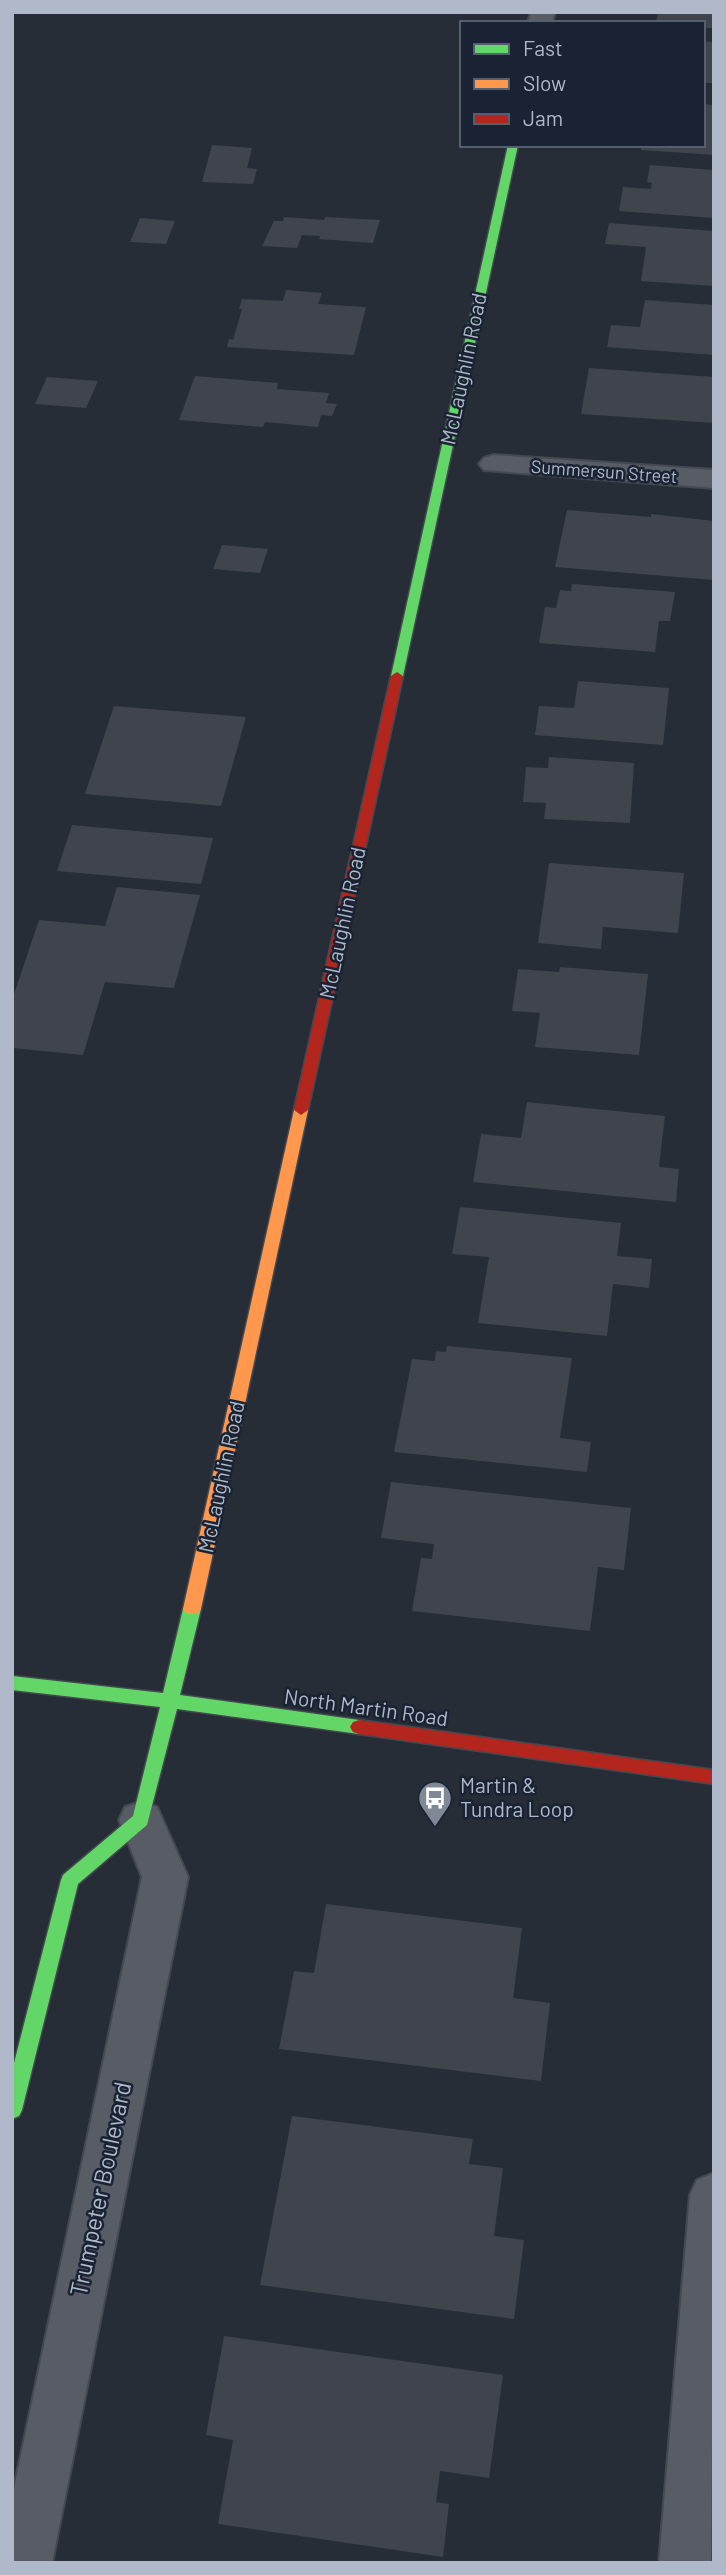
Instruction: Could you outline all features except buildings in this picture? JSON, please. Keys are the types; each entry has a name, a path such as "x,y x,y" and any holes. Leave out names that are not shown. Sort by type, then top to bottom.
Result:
{"street":[{"name":"McLaughlin Road","path":"172,1701 513,147"},
{"name":"Summersun Street","path":"494,464 714,479"},
{"name":"North Martin Road","path":"12,1683 172,1701 714,1777"},
{"path":"12,2110 70,1880 141,1820 172,1701"},
{"name":"Trumpeter Boulevard","path":"25,2563 164,1877 141,1820"},
{"path":"685,2563 714,2195"}],"traffic: fast":[{"path":"397,676 513,147"},
{"path":"12,2110 70,1880 141,1820 192,1609"},
{"path":"12,1683 172,1701 359,1727"}],"traffic: slow":[{"path":"192,1609 301,1110"}],"traffic: jam":[{"path":"301,1110 397,676"},
{"path":"359,1727 714,1777"}],"place":[{"name":"Martin & Tundra Loop","path":"435,1828"}]}
